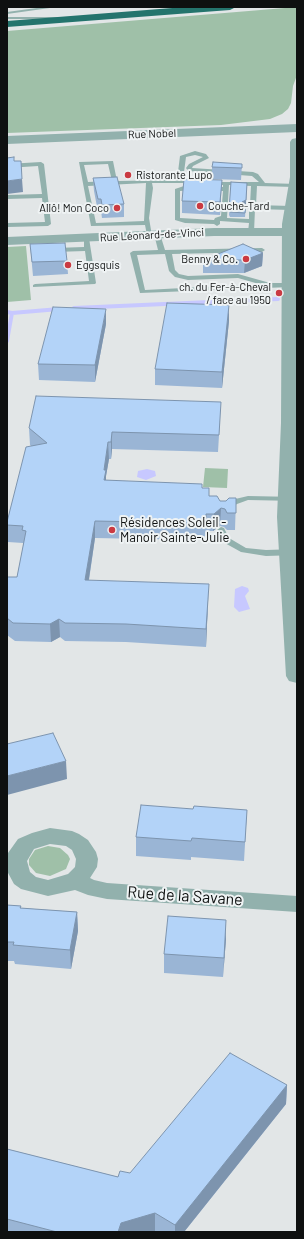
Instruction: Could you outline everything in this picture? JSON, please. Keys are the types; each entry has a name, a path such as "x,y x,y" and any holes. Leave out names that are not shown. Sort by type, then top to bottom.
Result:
{"highway":[{"path":"7,24 230,7"},
{"path":"7,28 78,18"}],"street":[{"path":"240,130 290,115"},
{"name":"Rue Nobel","path":"7,140 297,128"},
{"path":"240,130 288,146 297,173 291,208 293,232 290,286 294,313 292,499 296,664"},
{"name":"Rue Léonard-de-Vinci","path":"7,241 38,245 86,243 151,231 217,224 251,226 293,232"},
{"name":"Rue de la Savane","path":"76,880 88,887 107,891 297,904"}],"lane":[{"path":"7,13 55,7"},
{"path":"7,18 58,16 78,18"},
{"path":"180,178 183,156 191,153 201,154 206,158 189,167 190,170 196,172 253,174 256,175 263,184"},
{"path":"115,183 111,162 81,163 93,225 151,231"},
{"path":"7,166 41,164 48,224 7,225"},
{"path":"196,172 201,177"},
{"path":"85,184 180,178 196,172"},
{"path":"180,178 226,186"},
{"path":"148,181 150,188 151,231 165,252 172,273 188,278 238,276 270,285"},
{"path":"226,186 228,206 224,217 217,224 177,219 178,190 184,188 254,184 295,185"},
{"path":"251,226 249,207 254,184"},
{"path":"7,197 45,196"},
{"path":"249,207 291,208"},
{"path":"38,245 40,224"},
{"path":"35,286 93,283 86,243"},
{"path":"262,250 133,253 142,292 270,285 290,286"},
{"path":"222,515 226,508 240,500 254,498 292,499"},
{"path":"221,530 226,540 244,550 266,553 293,553"}],"green space":[{"path":"297,7 297,75 293,86 291,103 288,109 282,114 270,119 221,125 7,133 7,31"},
{"path":"26,246 31,300 7,302 7,247"},
{"path":"205,468 228,469 227,488 203,487"},
{"path":"48,846 60,848 68,855 70,859 66,869 50,876 36,873 29,865 29,859 35,850"}],"water":[{"path":"147,469 155,471 156,476 146,480 137,477 138,471"},
{"path":"242,586 248,588 249,591 245,596 250,609 239,612 234,607 235,589"}],"building":[{"path":"14,157 14,161 21,161 22,179 7,181 7,158"},
{"path":"213,162 242,164 242,168 212,167"},
{"path":"117,177 124,204 102,205 101,199 98,199 93,178"},
{"path":"184,179 222,180 220,202 182,201"},
{"path":"231,182 247,183 246,200 242,202 246,205 245,213 230,212 229,210"},
{"path":"65,243 67,261 32,262 30,244"},
{"path":"243,244 263,253 245,260 203,260"},
{"path":"167,303 229,305 222,372 155,369"},
{"path":"53,307 106,309 95,365 38,364"},
{"name":"Résidences Soleil - Manoir Sainte-Julie","path":"36,396 221,402 219,435 112,432 111,442 108,442 104,480 202,484 202,488 209,488 209,496 217,496 220,501 226,501 229,498 236,498 236,513 227,513 225,509 221,508 214,514 206,514 206,522 197,523 95,521 85,580 209,584 206,629 126,624 65,623 59,619 50,624 13,623 7,618 7,577 17,577 26,531 22,530 23,526 7,525 7,522 26,447 47,443 29,428"},
{"path":"53,733 66,761 7,776 7,744"},
{"path":"141,805 193,809 194,806 247,810 245,842 192,838 191,841 136,837"},
{"path":"7,905 21,906 20,908 77,912 70,950 13,945 14,942 7,942"},
{"path":"168,916 226,920 224,958 164,954"},
{"path":"230,1053 287,1085 175,1225 155,1213 121,1223 118,1232 57,1232 7,1219 7,1149 118,1177 120,1171 130,1173"}],"waterway":[{"path":"74,308 278,299"},
{"path":"12,313 59,309"},
{"path":"7,312 12,313"},
{"path":"7,341 12,313"}],"place":[{"name":"Ristorante Lupo","path":"128,175"},
{"name":"Couche-Tard","path":"200,206"},
{"name":"Allô! Mon Coco","path":"117,208"},
{"name":"Benny & Co.","path":"246,259"},
{"name":"Eggsquis","path":"68,265"},
{"name":"ch. du Fer-à-Cheval / face au 1950","path":"279,293"},
{"name":"Résidences Soleil - Manoir Sainte-Julie","path":"112,530"}]}
